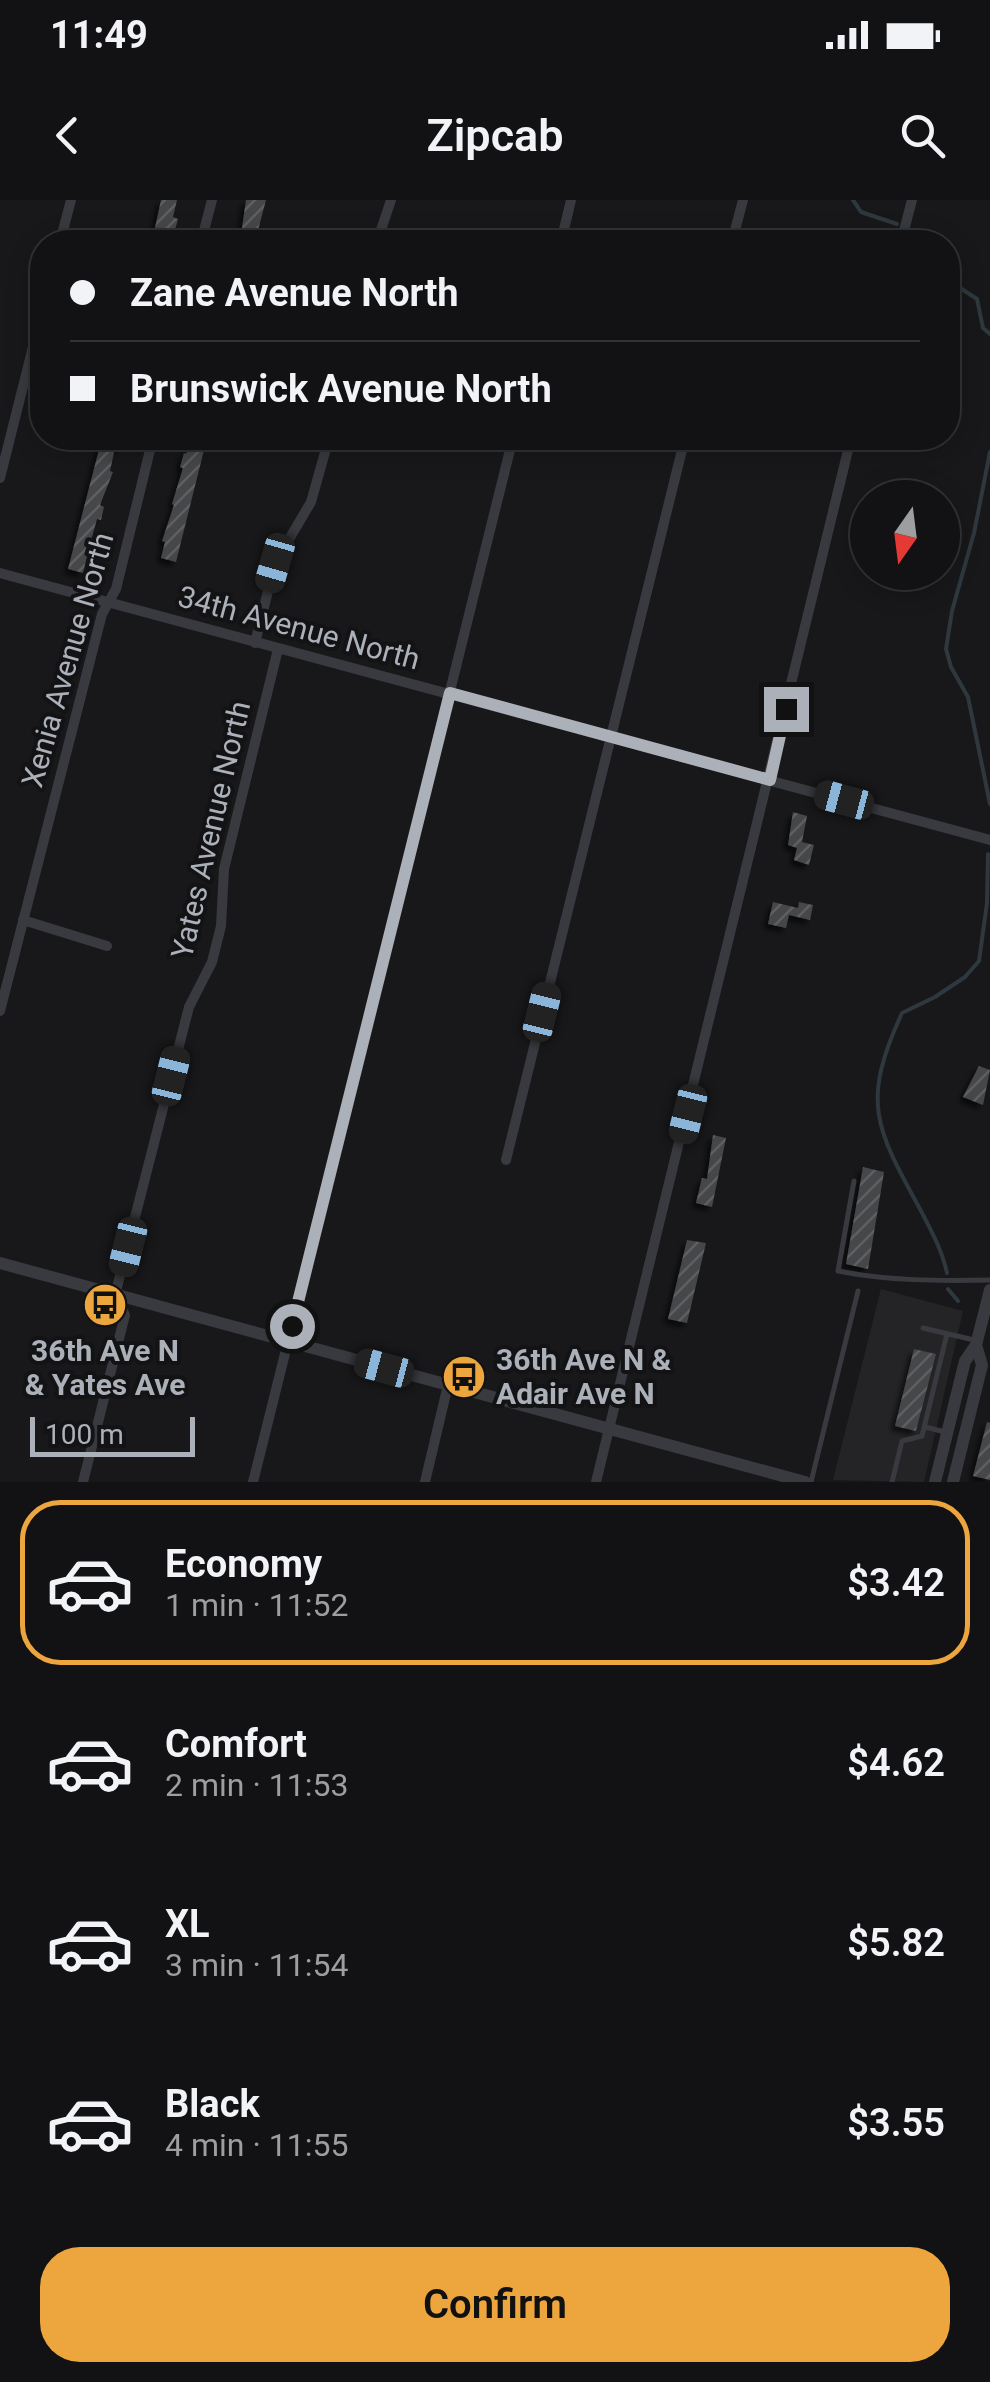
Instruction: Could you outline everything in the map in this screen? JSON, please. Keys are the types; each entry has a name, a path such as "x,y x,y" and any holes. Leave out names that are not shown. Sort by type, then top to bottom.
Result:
{"street":[{"path":"63,230 71,200"},
{"path":"204,230 212,200"},
{"path":"381,230 391,200"},
{"path":"564,230 571,200"},
{"path":"735,230 743,200"},
{"path":"903,230 912,200"},
{"path":"0,478 30,359"},
{"name":"Xenia Avenue North","path":"0,1012 102,614 116,589 150,450"},
{"path":"255,642 275,563 311,502 326,450"},
{"path":"253,1482 510,450"},
{"path":"506,1160 681,450"},
{"path":"596,1482 849,450"},
{"name":"34th Avenue North","path":"0,573 990,840"},
{"name":"Yates Avenue North","path":"83,1482 125,1314 116,1295 188,1007 212,962 220,926 224,869 278,649"},
{"path":"23,920 106,946"},
{"path":"0,1263 609,1428 770,1477 808,1482"},
{"path":"936,1482 965,1361 976,1343 990,1290"},
{"path":"953,1482 982,1365 976,1343"},
{"path":"425,1482 448,1385"}],"lane":[{"path":"854,1180 838,1271 912,1280 990,1280"},
{"path":"808,1482 858,1291"},
{"path":"923,1328 976,1343"},
{"path":"892,1482 902,1440 922,1436 948,1334"},
{"path":"925,1427 948,1432"}],"shaded area":[{"path":"881,1289 963,1311 924,1482 833,1480"}],"building":[{"path":"161,200 177,200 175,230 155,230"},
{"path":"246,200 266,200 258,230 242,230"},
{"path":"99,450 115,450 110,471 113,472 100,505 104,507 90,544 94,545 90,558 87,557 83,573 68,569"},
{"path":"187,450 204,450 176,562 161,558 165,542 162,541"},
{"path":"793,812 807,816 802,842 814,845 809,865 794,860 797,848 788,845"},
{"path":"773,902 798,908 799,902 813,905 810,920 789,915 786,928 768,924"},
{"path":"979,1066 990,1070 983,1105 963,1097"},
{"path":"713,1135 726,1138 712,1207 696,1203 702,1178 707,1179"},
{"path":"863,1167 884,1172 868,1269 846,1264"},
{"path":"687,1240 706,1243 687,1323 668,1319"},
{"path":"914,1349 936,1354 916,1431 895,1426"},
{"path":"987,1422 990,1423 990,1480 973,1476"}],"waterway":[{"path":"853,200 861,212 897,224"},
{"path":"960,288 977,299 983,328 990,334"},
{"path":"990,452 946,649 968,697 990,804"},
{"path":"947,1273 936,1240 892,1156 879,1114 878,1093 881,1070 902,1013 965,977 979,961 987,903 988,854"},
{"path":"948,1289 958,1301"}],"place":[{"name":"36th Ave N & Yates Ave","path":"105,1305"},
{"name":"36th Ave N & Adair Ave N","path":"464,1377"}],"route":[{"path":"292,1326 450,693 770,780 786,709"}]}
